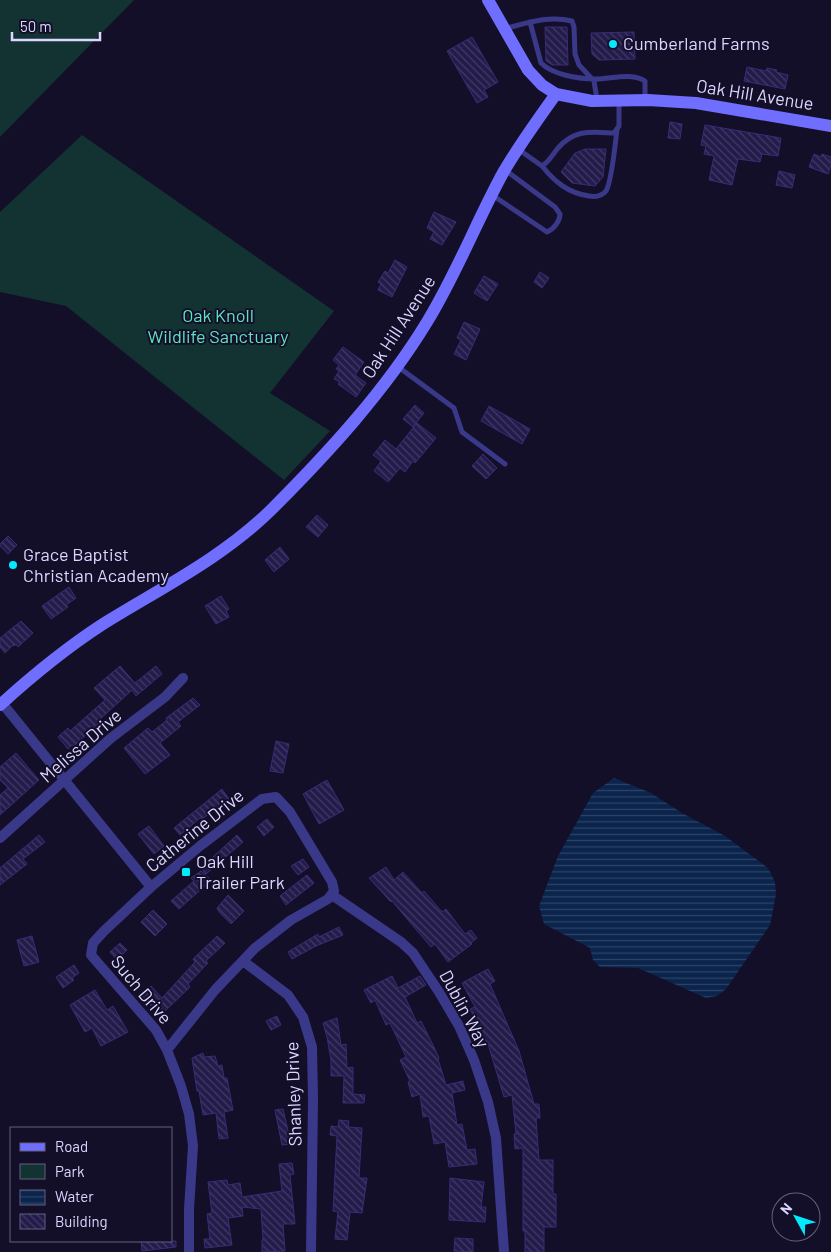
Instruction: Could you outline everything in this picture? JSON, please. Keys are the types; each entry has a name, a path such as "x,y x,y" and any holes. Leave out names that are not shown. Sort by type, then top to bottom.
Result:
{"main road":[{"path":"488,0 528,70 542,85 556,94"},
{"name":"Oak Hill Avenue","path":"1,704 30,678 103,624 192,571 232,544 269,512 297,483 367,406 428,322 505,170 556,94 598,101 645,100 696,103 831,126"}],"street":[{"name":"Melissa Drive","path":"0,838 112,738 165,698 183,678"},
{"path":"1,704 151,887"},
{"name":"Catherine Drive","path":"91,955 93,943 151,887 200,846 262,799 276,797 290,812 332,882 334,888 332,895"},
{"path":"167,1050 215,990 255,948 291,920 324,902 332,895"},
{"name":"Dublin Way","path":"332,895 402,942 413,953 439,992 458,1026 474,1060 488,1102 496,1138 504,1252"},
{"name":"Such Drive","path":"91,955 156,1030 167,1050 181,1086 189,1114 193,1146 189,1209 189,1252"},
{"name":"Shanley Drive","path":"243,961 288,995 303,1017 312,1047 311,1252"}],"lane":[{"path":"504,29 542,19 559,18 572,21 574,27 574,54 579,64 593,79 598,101"},
{"path":"530,22 541,63 546,68 568,75 593,79 637,77 645,81 645,100"},
{"path":"518,148 542,166 553,179 567,190 594,197 601,195 606,192 609,183 619,126 619,101"},
{"path":"542,166 558,147 578,133 614,132 617,130"},
{"path":"492,195 547,232 551,230 560,218 560,214 555,207 505,170"},
{"path":"397,366 454,408 462,432 505,464"}],"green space":[{"path":"0,0 134,0 0,137"},
{"name":"Oak Knoll Wildlife Sanctuary","path":"82,135 334,311 270,393 330,431 284,480 66,306 0,292 0,212"}],"water":[{"path":"614,778 651,793 682,813 725,836 768,868 775,882 776,894 770,925 726,989 717,996 706,998 638,968 600,967 593,960 590,948 544,924 539,906 558,856 593,793"}],"building":[{"path":"545,27 567,27 568,65 552,65 546,61"},
{"name":"Cumberland Farms","path":"634,32 635,59 599,60 592,54 591,33"},
{"path":"472,37 498,82 484,90 488,97 477,103 447,51"},
{"path":"747,67 766,71 767,68 788,75 785,89 744,81"},
{"path":"670,122 682,124 680,139 668,138"},
{"path":"705,125 781,138 778,156 762,154 760,162 738,159 732,185 709,180 714,156 704,154 706,146 701,145"},
{"path":"585,149 606,149 603,177 595,186 572,183 561,172 575,153"},
{"path":"814,154 821,157 822,154 831,157 831,166 828,174 809,167"},
{"path":"779,171 795,175 792,188 776,185"},
{"path":"434,212 456,222 442,245 430,239 434,232 427,228"},
{"path":"395,260 407,267 392,297 378,290 381,284 378,282 385,271 388,273"},
{"path":"540,272 549,278 542,288 534,282"},
{"path":"484,276 498,284 487,301 474,293"},
{"path":"464,322 480,329 466,360 454,354 461,340 457,338"},
{"path":"343,347 364,362 355,375 366,383 356,397 334,379 339,371 336,369 339,365 333,360"},
{"path":"415,405 424,413 413,427 403,419"},
{"path":"489,406 530,429 522,444 481,421"},
{"path":"417,423 436,438 415,463 413,461 405,472 400,468 388,482 374,471 381,461 373,455 385,440 396,449"},
{"path":"483,454 497,468 486,479 472,466"},
{"path":"317,515 328,525 318,537 306,527"},
{"path":"8,536 17,545 8,554 0,544"},
{"path":"280,547 289,559 274,572 265,560"},
{"path":"69,587 76,598 66,605 68,607 51,619 42,606"},
{"path":"221,596 229,609 226,611 229,617 216,624 205,606"},
{"path":"21,621 33,633 18,647 16,644 13,645 5,653 0,647 0,638"},
{"path":"120,666 135,683 156,666 162,674 136,696 132,690 74,746 72,745 68,749 58,737 68,728 70,731 105,700 94,688"},
{"path":"193,698 200,705 178,722 181,726 160,743 170,755 145,774 124,748 148,728 152,732 167,720 166,718"},
{"path":"276,741 289,744 283,773 270,771"},
{"path":"16,753 39,780 0,815 0,795 8,788 0,780 0,767"},
{"path":"327,780 344,810 319,824 303,794"},
{"path":"222,789 229,799 202,819 200,818 180,835 174,828"},
{"path":"267,819 274,827 264,836 257,827"},
{"path":"149,826 164,846 154,854 138,834"},
{"path":"39,835 45,842 23,859 27,864 0,885 0,868"},
{"path":"237,835 243,842 206,874 201,868"},
{"path":"303,859 309,867 298,875 291,866"},
{"path":"386,867 394,880 403,872 422,893 424,891 442,912 446,909 465,934 471,930 477,938 472,944 448,962 435,944 431,947 392,901 369,878"},
{"path":"201,871 209,878 205,882 207,884 179,909 171,901 194,881 191,878"},
{"path":"307,875 314,883 286,905 280,896"},
{"path":"228,895 244,911 231,924 217,908"},
{"path":"153,910 167,924 155,936 141,922"},
{"path":"339,927 343,935 316,946 292,959 288,952 318,934 319,937"},
{"path":"32,936 39,962 24,966 17,940"},
{"path":"217,936 225,943 206,961 208,963 188,984 190,987 162,1014 152,1004 151,1006 142,995 151,986 162,998 195,962 193,959"},
{"path":"120,943 127,950 117,960 110,952"},
{"path":"74,965 79,973 72,978 74,980 63,988 56,977"},
{"path":"488,969 495,981 490,984 519,1051 534,1104 539,1104 540,1118 536,1118 539,1160 553,1160 553,1194 556,1194 556,1227 544,1227 544,1252 525,1252 525,1231 523,1231 523,1148 515,1149 514,1134 516,1134 512,1095 504,1097 489,1047 470,1009 475,1007 462,983"},
{"path":"392,976 398,988 420,976 426,985 405,997 417,1023 421,1021 433,1045 439,1058 446,1085 463,1081 465,1090 452,1093 457,1125 462,1124 467,1150 475,1149 477,1164 449,1167 445,1142 434,1144 429,1116 423,1117 420,1094 412,1097 408,1082 410,1081 400,1060 406,1057 390,1023 386,1025 375,1000 371,1003 364,990"},
{"path":"95,990 107,1010 113,1006 128,1032 101,1046 92,1028 85,1032 70,1005"},
{"path":"277,1016 281,1025 271,1030 266,1021"},
{"path":"337,1018 341,1045 346,1044 347,1068 353,1067 353,1094 365,1095 364,1103 343,1103 344,1076 331,1076 331,1060 323,1023"},
{"path":"203,1053 204,1057 215,1056 218,1066 222,1065 224,1078 227,1078 233,1110 224,1112 228,1138 219,1139 216,1113 203,1115 192,1058"},
{"path":"283,1109 291,1144 282,1145 275,1110"},
{"path":"339,1120 349,1121 348,1127 362,1128 359,1178 367,1178 362,1213 350,1212 347,1240 335,1239 338,1212 333,1211 337,1136 330,1135 331,1126 338,1127"},
{"path":"292,1163 294,1174 290,1175 295,1224 283,1224 285,1251 262,1252 261,1209 242,1207 243,1216 228,1218 232,1245 205,1248 204,1239 210,1239 207,1214 212,1213 208,1182 227,1180 228,1185 240,1183 242,1197 282,1191 279,1164"},
{"path":"450,1178 484,1182 481,1207 486,1207 485,1222 449,1220"},
{"path":"455,1238 473,1239 473,1252 454,1251"},
{"path":"176,1241 176,1247 142,1251 141,1242"}],"place":[{"name":"Cumberland Farms","path":"613,44"},
{"name":"Grace Baptist Christian Academy","path":"13,565"},
{"name":"Oak Hill Trailer Park","path":"186,872"}]}
